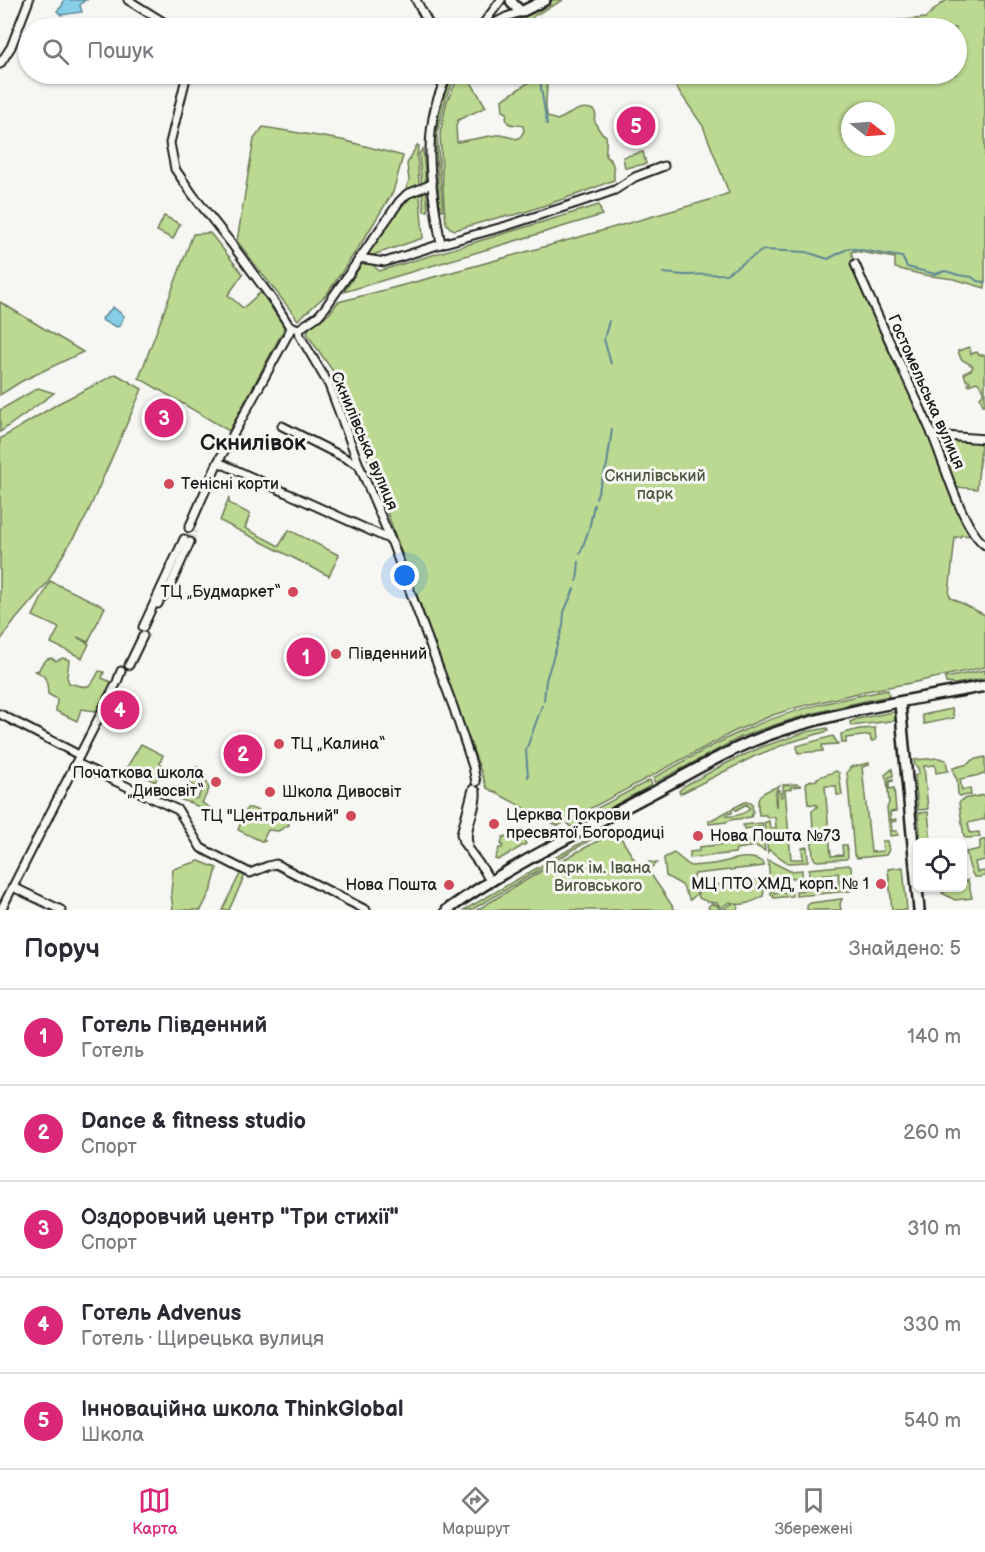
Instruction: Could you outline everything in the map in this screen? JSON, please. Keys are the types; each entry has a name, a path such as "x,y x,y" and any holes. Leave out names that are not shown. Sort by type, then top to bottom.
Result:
{"main road":[{"path":"511,0 521,12 545,0"},
{"path":"447,910 490,881 762,737 834,716 985,686"},
{"path":"900,703 919,910"}],"street":[{"path":"21,18 28,0"},
{"path":"128,0 157,18"},
{"path":"416,0 426,18"},
{"path":"489,18 501,0"},
{"path":"504,18 521,12"},
{"path":"0,64 11,47 18,28"},
{"name":"Скнилівська вулиця","path":"185,84 170,143 175,169 275,303 288,324 296,328 329,385 359,465 391,540 454,709 473,767 475,788 461,834 463,842 490,881"},
{"path":"441,244 432,185 429,136 442,84"},
{"path":"358,258 385,262 506,226 615,190 635,177 664,166"},
{"path":"192,527 218,462 296,328 318,316 325,308 399,202 408,194 432,185"},
{"name":"Гостомельська вулиця","path":"855,264 932,435 972,532 985,544"},
{"path":"282,426 359,465"},
{"path":"932,435 985,439"},
{"path":"218,462 391,540"},
{"path":"127,664 187,540"},
{"path":"1,910 122,674"},
{"path":"0,714 78,759 178,810 201,848 250,873 276,864 366,910"},
{"path":"13,887 61,910"}],"green space":[{"path":"553,0 563,0 532,18 516,18"},
{"name":"Скнилівський парк","path":"947,0 985,0 985,288 954,279 895,268 895,258 851,252 972,536 955,537 949,594 951,598 985,615 985,667 866,691 773,715 735,731 558,826 487,788 339,380 307,334 309,327 329,314 338,302 573,239 729,193 703,126 674,84 967,84 967,18 925,18"},
{"path":"449,84 452,84 446,97 437,134 443,210 440,210 435,135 443,96"},
{"path":"455,84 472,84 486,107 458,120 457,142 496,135 517,139 524,131 523,126 508,123 507,113 503,111 502,100 526,84 547,84 546,112 548,117 557,120 579,109 594,110 596,124 606,136 606,157 612,164 614,180 525,212 455,230 450,228 446,223 444,205 440,133 447,101"},
{"path":"263,127 342,140 403,156 393,192 364,239 327,294 298,320 237,241 254,139"},
{"path":"417,145 419,146 417,155 423,238 370,256 368,253 403,199 409,180 407,164"},
{"path":"423,149 428,211 424,211 419,154"},
{"path":"643,152 646,164 625,168 623,157"},
{"path":"599,205 602,215 344,292 361,265 370,262 379,271"},
{"path":"164,216 180,224 173,239 157,231"},
{"path":"210,233 243,274 228,295 243,308 261,292 284,326 229,431 139,378 193,234"},
{"path":"0,302 83,352 22,381 0,395"},
{"path":"969,347 971,354 977,352 979,355 985,355 985,405 980,397 983,394 983,388 977,382 968,385 967,383 970,382 966,380 964,373 971,370 973,366 961,359 958,351"},
{"path":"116,374 142,389 85,519 47,583 0,641 0,439 59,403"},
{"path":"38,388 54,393 0,432 0,410"},
{"path":"950,438 975,441 981,445 977,489 957,487 962,501 960,501 939,448 942,441"},
{"path":"229,497 229,503 250,514 245,528 279,546 289,530 339,555 329,576 220,521"},
{"path":"50,581 105,607 88,642 77,637 89,644 82,658 51,643 59,628 33,616"},
{"path":"51,658 56,661 63,658 69,660 67,677 69,683 75,685 88,686 99,671 104,672 102,678 111,682 96,711 81,709 77,721 56,711 57,699 48,694 45,677 35,671"},
{"path":"985,670 985,678 955,684 946,683 945,678"},
{"path":"888,690 889,696 814,713 759,730 741,737 655,783 653,778 723,740 764,722 816,705"},
{"path":"952,709 954,718 924,724 922,715"},
{"path":"893,712 898,720 851,726 850,722 857,719"},
{"path":"827,728 828,731 755,756 680,794 679,791 684,786 762,747 806,732"},
{"path":"875,728 876,740 871,741 870,735 846,738 846,743 842,743 841,734"},
{"path":"833,736 838,744 822,745 823,751 798,753 797,746"},
{"path":"141,744 163,755 160,763 164,766 155,782 127,767"},
{"path":"985,757 985,774 960,779 962,790 970,788 971,795 960,796 953,768"},
{"path":"939,758 946,760 948,771 936,773 935,765 924,766 928,809 918,810 915,776 919,773 914,760"},
{"path":"869,763 862,767 871,852 883,851 882,841 887,841 889,850 886,855 857,858 854,854 847,772 851,767"},
{"path":"193,768 203,769 209,789 202,803 222,815 220,818 177,796 179,794 193,799 198,798 201,791 186,780"},
{"path":"892,769 893,776 889,777 893,781 889,782 889,789 894,788 896,811 890,812 891,820 896,819 897,821 891,822 892,831 897,831 898,835 890,836 885,775"},
{"path":"836,771 839,773 842,795 837,795 836,786 825,786 831,856 843,855 842,845 847,845 848,857 818,861 813,856 811,832 813,829 812,811 817,805 808,804 806,783"},
{"path":"650,780 652,785 582,823 570,827 568,824"},
{"path":"783,785 802,786 785,790 791,859 803,859 802,848 807,847 808,860 807,862 788,863 771,851 768,852 764,823 769,821 770,828 776,828 775,817 767,818 766,815 759,815 758,803 760,795 779,786 775,799 776,807 778,790 780,790 781,797 783,796"},
{"path":"985,795 985,819 968,823 970,833 979,832 980,837 964,837 959,803 963,799"},
{"path":"745,802 752,804 751,817 709,824 709,821 732,809 732,813 726,816 735,816 747,811 750,809 747,804 736,810 733,808"},
{"path":"247,808 281,820 288,820 289,825 278,831 268,830 263,842 238,830"},
{"path":"928,812 931,838 921,838 918,813"},
{"path":"762,823 765,851 756,846 736,849 735,853 690,858 690,852 699,851 699,847 762,840 760,827 744,829 743,825"},
{"name":"Парк ім. Івана Виговського","path":"618,833 640,869 649,862 657,863 648,870 675,910 477,910 538,873 607,836"},
{"path":"507,836 516,841 522,836 526,844 498,860 495,859 499,848 502,848 503,837"},
{"path":"591,837 592,839 471,910 464,910"},
{"path":"985,839 985,860 975,862 977,872 985,871 985,876 976,877 970,869 967,852 980,849 980,841"},
{"path":"674,853 690,866 753,858 764,863 764,866 695,874 693,881 697,894 690,900 682,885 666,876 664,858"},
{"path":"768,860 790,871 802,870 802,877 773,880 774,893 792,892 792,896 774,898 771,894"},
{"path":"199,861 217,868 212,888 201,910 173,910 171,893 173,869"},
{"path":"849,865 853,885 850,891 796,896 796,891 839,887 838,873 809,876 809,869"},
{"path":"903,867 907,910 892,910 888,869"},
{"path":"242,870 245,875 229,910 222,910"},
{"path":"766,879 763,896 749,903 735,904 738,906 737,910 720,910 733,903 730,902 721,908 717,903 699,898 697,887"},
{"path":"967,880 972,898 955,900 942,893 967,892"},
{"path":"842,899 841,910 807,910 810,903"},
{"path":"711,904 717,905 720,910 710,910 708,907"}],"water":[{"path":"64,0 85,0 80,5 82,12 61,15 57,11"},
{"path":"113,307 124,316 120,326 117,327 102,319"}],"waterway":[{"path":"541,84 547,124"},
{"path":"663,273 726,274 763,250 806,252 828,259 849,248 902,257 907,267 935,274 945,271 985,282"},
{"path":"609,321 604,339 611,364"},
{"path":"596,498 607,465 612,429"},
{"path":"580,554 594,505"},
{"path":"577,581 579,562"},
{"path":"544,700 546,680 563,626 564,612 574,589"},
{"path":"528,777 526,750 542,706"}],"tunnel":[{"path":"190,542 194,530"}],"place":[{"name":"Інноваційна школа ThinkGlobal","path":"636,126"},
{"name":"Оздоровчий центр \"Три стихії\"","path":"164,418"},
{"name":"Тенісні корти","path":"169,484"},
{"name":"ТЦ „Будмаркет“","path":"293,592"},
{"name":"Південний","path":"336,654"},
{"name":"Готель Південний","path":"306,657"},
{"name":"Готель Advenus","path":"120,710"},
{"name":"ТЦ „Калина“","path":"279,744"},
{"name":"Dance & fitness studio","path":"243,754"},
{"name":"Початкова школа „Дивосвіт“","path":"216,782"},
{"name":"Школа Дивосвіт","path":"270,792"},
{"name":"ТЦ \"Центральний\"","path":"351,816"},
{"name":"Церква Покрови пресвятої Богородиці","path":"494,824"},
{"name":"Нова Пошта №73","path":"698,836"},
{"name":"МЦ ПТО ХМД, корп. № 1","path":"881,884"},
{"name":"Нова Пошта","path":"449,885"}],"district":[{"name":"Скнилівок","path":"253,443"}]}
